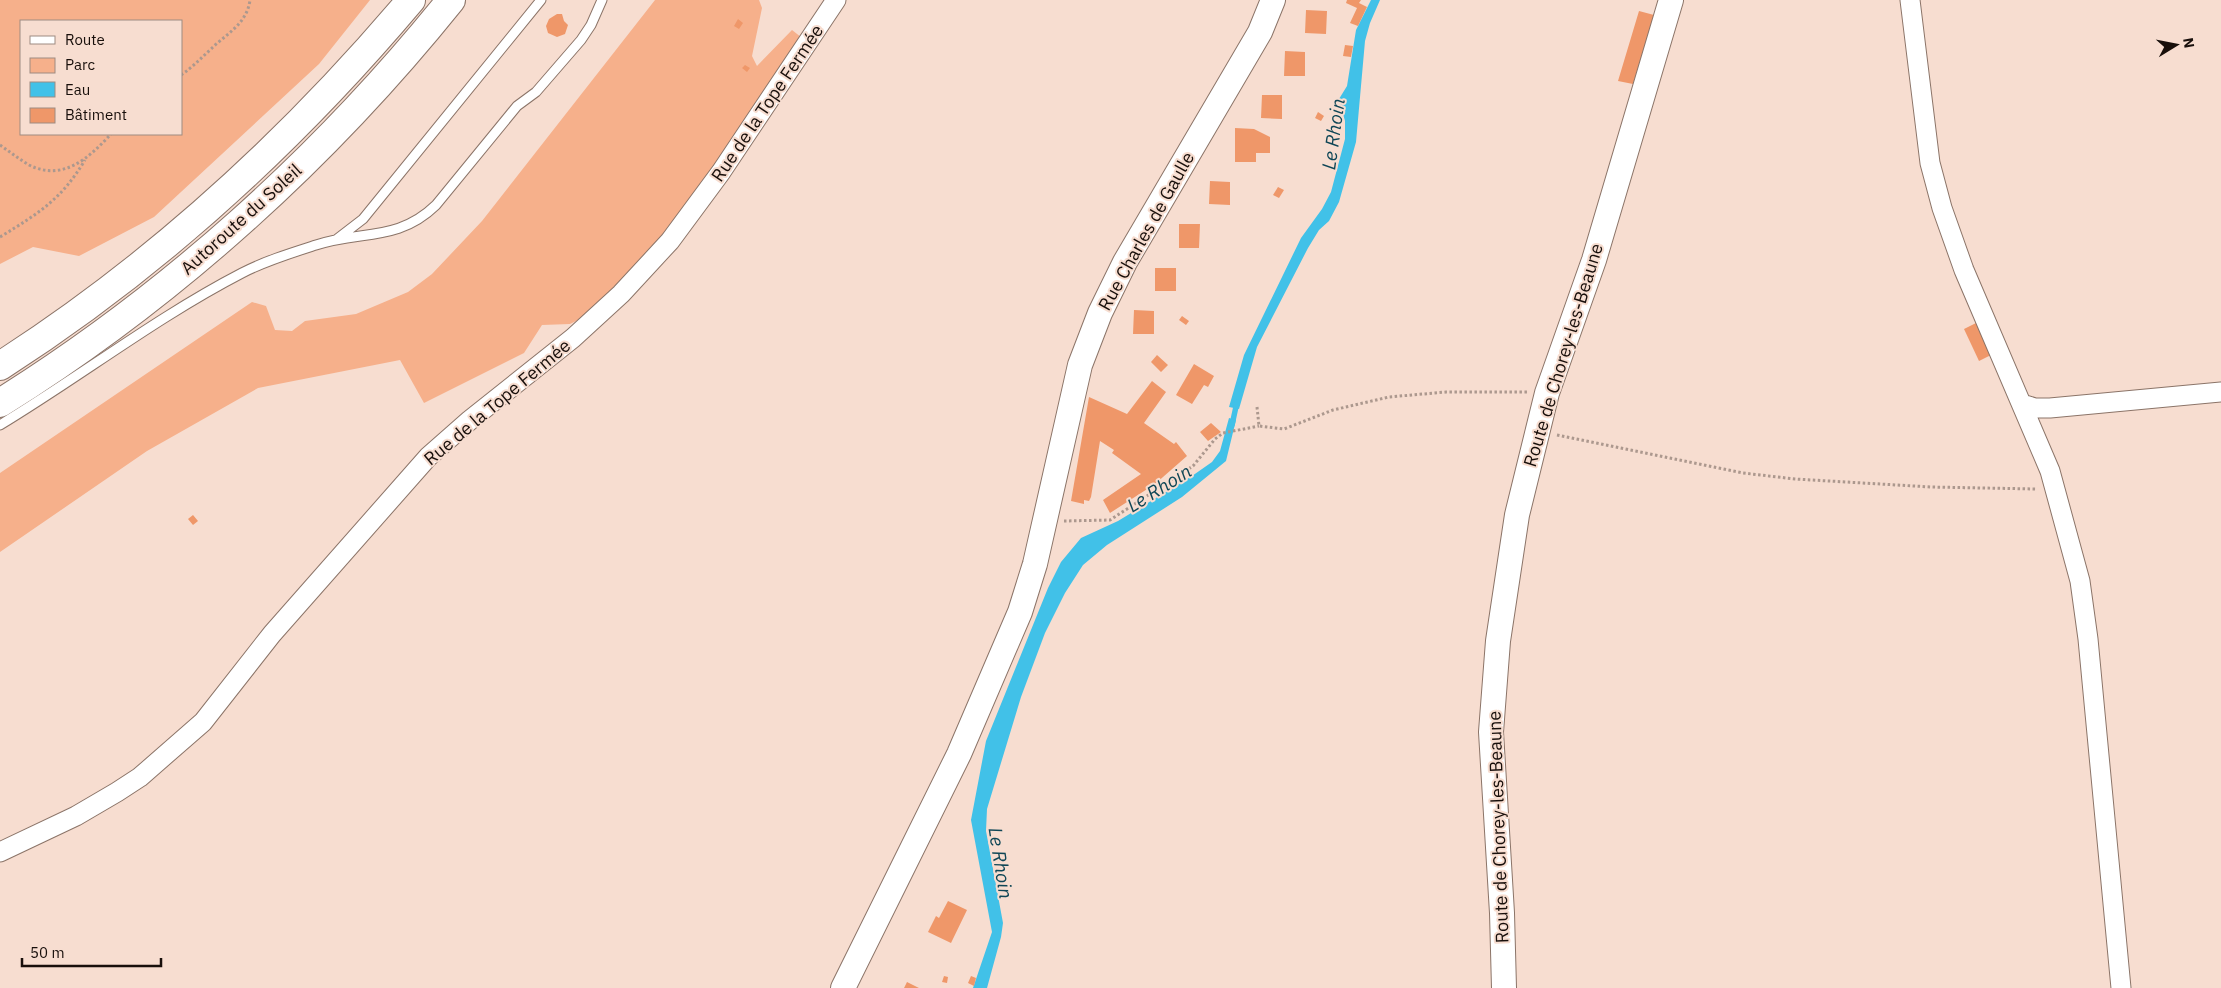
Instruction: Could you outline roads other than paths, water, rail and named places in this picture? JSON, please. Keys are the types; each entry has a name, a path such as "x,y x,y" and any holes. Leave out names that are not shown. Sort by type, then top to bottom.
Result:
{"highway":[{"name":"Autoroute du Soleil","path":"0,366 106,293 160,250 221,197 326,97 411,0"},
{"name":"Autoroute du Soleil","path":"0,403 122,319 236,226 315,152 367,98 451,0"}],"street":[{"name":"Rue de la Tope Fermée","path":"0,852 76,816 117,792 140,777 203,722 272,634 428,457 470,420 573,338 621,294 670,241 732,157 836,0"},
{"name":"Rue Charles de Gaulle","path":"843,988 959,754 1020,612 1035,564 1080,365 1100,314 1125,262 1260,32 1273,0"},
{"name":"Route de Chorey-les-Beaune","path":"1504,988 1502,913 1491,732 1492,698 1498,641 1516,515 1548,393 1594,260 1671,0"},
{"path":"1910,0 1930,162 1942,208 1964,270 2050,471 2080,581 2088,639 2121,988"},
{"path":"2022,404 2035,408 2050,408 2221,392"}],"lane":[{"path":"336,239 363,218 541,0"},
{"path":"0,425 225,282 271,260 336,239 375,235 392,231 413,224 426,215 517,106 536,92 581,40 591,25 602,0"}],"water":[{"path":"1371,0 1380,0 1365,41 1356,142 1339,202 1329,221 1319,230 1308,248 1257,347 1239,409 1229,407 1244,355 1301,238 1322,209 1331,192 1345,139 1345,121 1339,99 1347,86 1356,30"},
{"path":"1229,418 1236,420 1226,461 1182,497 1107,545 1083,565 1065,593 1045,633 1021,697 987,809 986,831 1003,923 987,988 973,988 992,932 971,820 986,741 1048,588 1061,562 1081,538 1118,521 1212,462 1220,451"}],"waterway":[{"name":"Le Rhoin","path":"1232,425 1237,402"}]}
